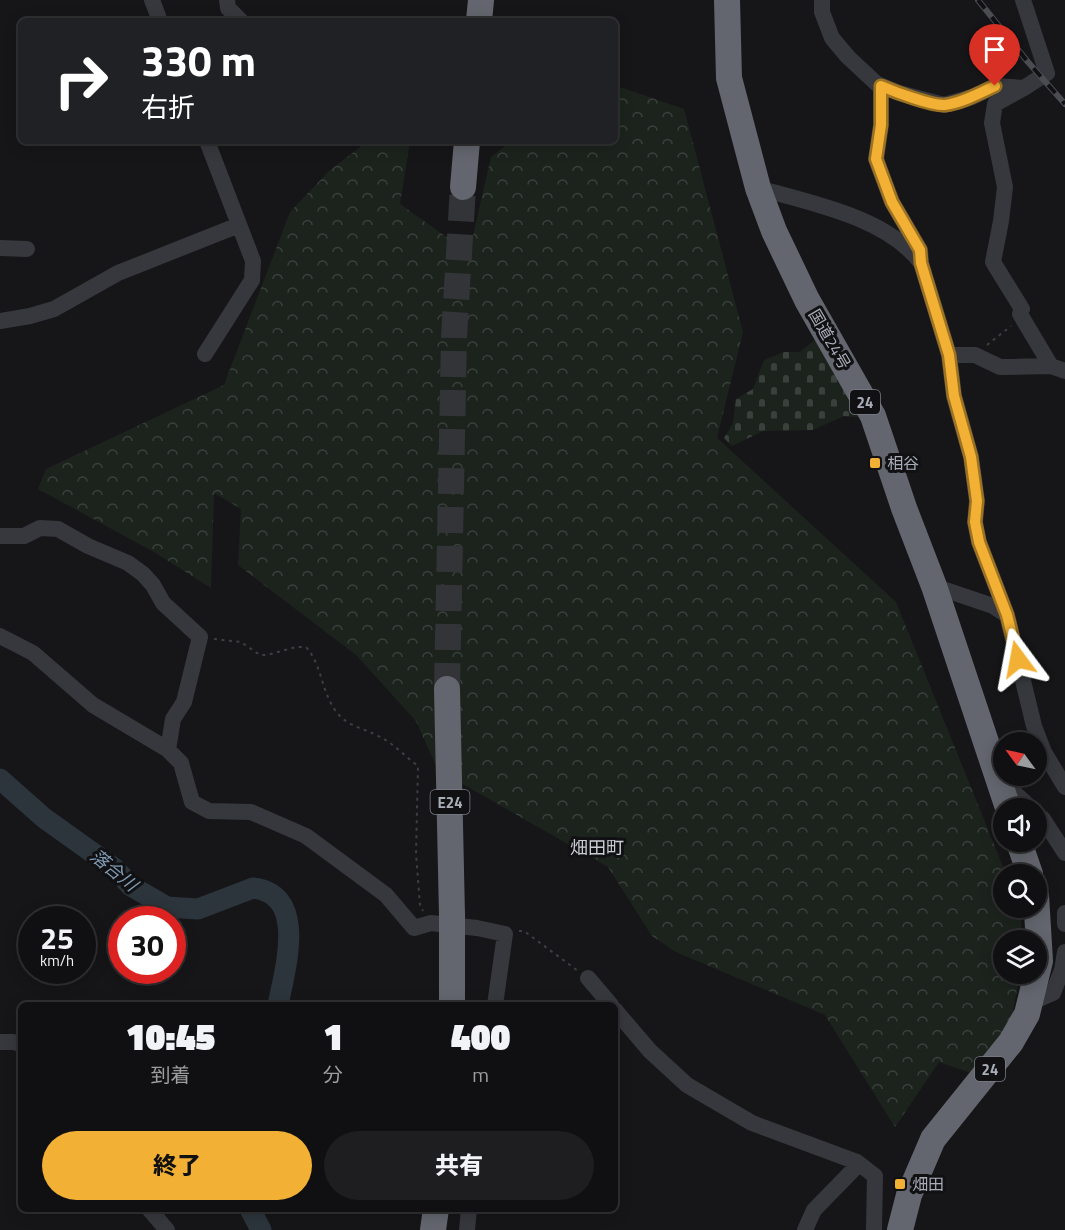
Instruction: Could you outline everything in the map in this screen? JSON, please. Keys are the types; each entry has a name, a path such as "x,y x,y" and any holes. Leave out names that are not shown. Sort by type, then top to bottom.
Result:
{"highway":[{"path":"479,18 482,0"},
{"name":"国道24号","path":"727,0 729,78 758,188 774,231 807,300 873,416 993,763"},
{"path":"463,187 467,144"},
{"name":"E24","path":"447,689 442,919 452,1002"},
{"name":"24","path":"900,1230 909,1195 933,1139 1011,1042 1027,1014 1040,961 1037,918"},
{"path":"434,1230 436,1212"}],"street":[{"path":"152,0 159,18"},
{"path":"227,0 228,8 238,18"},
{"path":"822,0 822,12 832,38 848,57 881,86 944,105 972,97 995,86 1024,88"},
{"path":"1023,0 1047,74 995,104 992,123 1005,187 993,262 1022,309 1020,314 1058,368"},
{"path":"881,86 881,125 876,159 892,202 920,250 921,263 949,355 954,396 971,457 977,501 975,522 979,542 1007,615 1034,726 1044,752 1065,787"},
{"path":"205,354 252,280 253,261 208,144"},
{"path":"758,188 867,221 912,251 921,263"},
{"path":"0,321 54,309 118,273 239,225"},
{"path":"0,248 27,249"},
{"path":"949,355 975,355 1000,367 1058,368"},
{"path":"0,536 24,536 40,528 58,529 88,546 128,563 143,573 163,603 200,637 184,702 173,719 168,750"},
{"path":"933,586 993,606 1007,615"},
{"path":"0,636 33,653 93,705 168,750 181,763 192,802 209,811 251,812 306,836 386,895 414,928 442,919 505,934 495,1002"},
{"path":"1008,786 1020,798"},
{"path":"1047,825 1065,853"},
{"path":"1065,913 1065,924"},
{"path":"1030,1003 1053,993 1062,970 1065,952"},
{"path":"588,978 608,1002"},
{"path":"618,1014 650,1051 687,1086 752,1123 857,1162 875,1176 874,1230"},
{"path":"0,1042 18,1043"},
{"path":"805,1230 814,1210 857,1166 857,1162"},
{"path":"152,1212 167,1230"}],"path":[{"path":"975,355 1022,316"},
{"path":"200,637 241,642 260,655 306,647 318,664 320,676 333,708 343,719 364,731 381,737 418,766 416,854 420,905 442,919"},
{"path":"505,934 524,931 588,978"}],"green space":[{"path":"623,88 684,109 743,332 717,438 896,602 993,842 993,852 997,852 1002,864 993,864 993,918 1021,918 1022,930 993,930 993,984 1018,984 1011,1022 977,1075 939,1062 895,1127 825,1015 676,952 652,936 608,867 438,770 416,721 356,655 238,565 241,509 214,493 211,588 154,552 38,489 46,469 224,385 290,212 329,171 364,144 410,144 400,204 469,253 491,157 508,144 618,144 618,89"},
{"path":"817,338 858,417 844,416 813,430 763,431 732,446 724,438 733,423 736,399 753,389 764,360 784,352 800,352"}],"waterway":[{"name":"落合川","path":"0,779 44,818 114,868 131,886 167,907 198,909 253,888 270,893 281,904 287,918 289,935 288,954 279,1002"},
{"name":"落合川","path":"252,1212 261,1230"}],"tunnel":[{"path":"447,689 454,337 463,187"}],"railway":[{"path":"978,0 1065,104"}],"place":[{"name":"相谷","path":"875,463"},
{"name":"畑田","path":"900,1184"}],"district":[{"name":"畑田町","path":"597,847"}],"route":[{"path":"995,86 972,97 944,105 881,86 881,125 876,159 892,202 920,250 921,263 949,355 954,396 971,457 977,501 975,522 979,542 1007,615 1018,659"}]}
